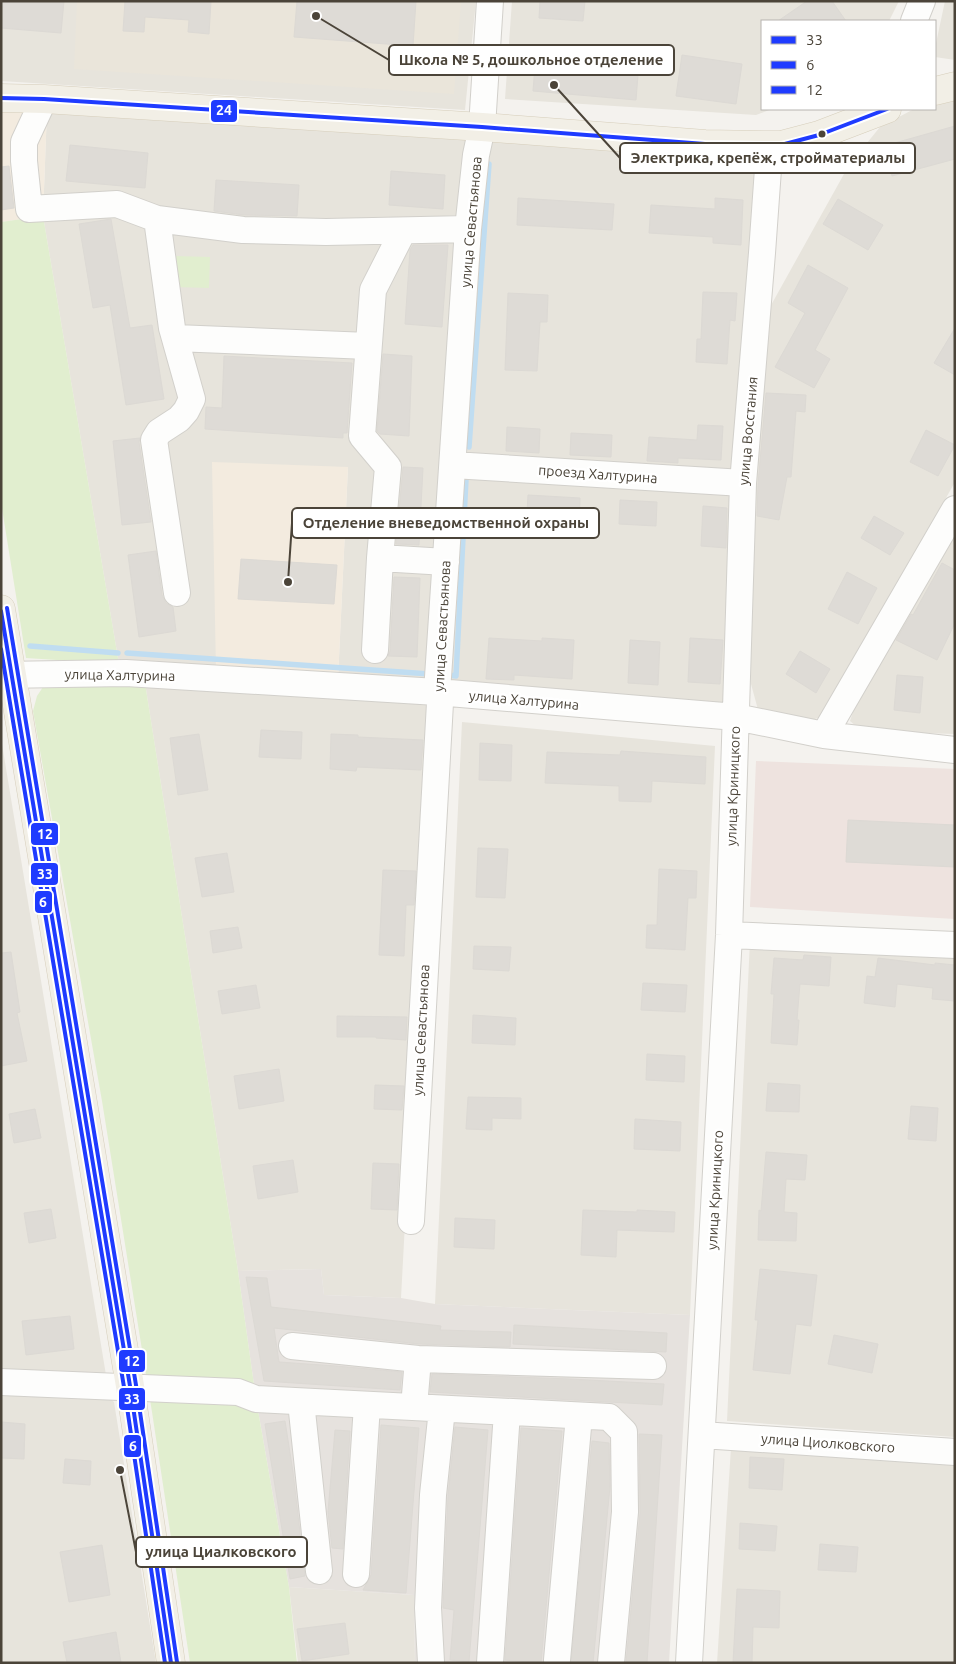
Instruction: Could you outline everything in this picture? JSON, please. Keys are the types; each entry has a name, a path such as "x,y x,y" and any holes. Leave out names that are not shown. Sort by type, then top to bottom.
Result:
{"main road":[{"path":"936,91 955,86"},
{"path":"1,98 44,99 482,127 705,144 763,146 781,145 819,135 884,110"},
{"path":"1,609 7,675 130,1386 171,1663"}],"street":[{"name":"улица Севастьянова","path":"410,1221 440,703 437,692 468,229 476,155 482,127 490,1"},
{"path":"914,20 922,1"},
{"path":"44,99 24,142 29,209 116,204 157,219 243,230 326,232 468,229"},
{"name":"улица Восстания","path":"736,717 743,483 768,169 763,146"},
{"path":"157,219 172,328 192,399 186,411 179,419 159,432 154,440 177,593"},
{"path":"375,650 380,558 388,467 362,436 368,346 373,290 403,231"},
{"path":"175,338 368,346"},
{"name":"проезд Халтурина","path":"453,465 743,483"},
{"path":"824,735 955,509"},
{"path":"380,558 446,562"},
{"name":"улица Халтурина","path":"7,675 126,673 437,692 736,717 824,735 955,750"},
{"name":"улица Криницкого","path":"689,1663 729,935 736,717"},
{"path":"729,935 955,945"},
{"path":"292,1346 418,1359 654,1366"},
{"path":"414,1407 418,1359"},
{"path":"1,1382 238,1392 256,1399 608,1417 624,1432 625,1512 611,1663"},
{"path":"301,1402 319,1570"},
{"path":"356,1574 366,1405"},
{"path":"431,1662 428,1608 433,1495 442,1409"},
{"path":"490,1663 507,1412"},
{"path":"556,1660 579,1416"},
{"name":"улица Циолковского","path":"702,1435 955,1452"}],"shaded area":[{"path":"1,1 476,1 465,110 1,81"},
{"path":"77,1 461,1 454,94 74,69"},
{"path":"512,1 899,1 890,20 761,20 761,110 769,110 756,115 505,99"},
{"path":"945,1 955,1 955,60 936,57 936,43"},
{"path":"955,95 955,482 822,717 800,723 760,717 751,684 746,568 770,307 849,165 880,127 912,110 936,110 936,101"},
{"path":"1,110 47,110 43,216 1,222"},
{"path":"47,110 466,138 430,685 338,679 348,467 216,671 119,664 43,216"},
{"path":"487,140 756,157 732,473 463,458"},
{"path":"212,462 348,467 338,679 216,671"},
{"path":"462,475 731,492 726,710 446,685"},
{"path":"955,530 955,734 862,731 850,721 859,694"},
{"path":"145,683 433,701 401,1298 324,1295 321,1269 238,1271"},
{"path":"462,722 715,746 690,1315 435,1304"},
{"path":"1,738 106,1375 1,1371"},
{"path":"756,761 955,769 955,919 750,907"},
{"path":"750,941 955,952 955,1437 727,1421"},
{"path":"321,1269 324,1295 401,1298 435,1304 690,1315 669,1663 415,1663 414,1595 289,1587 256,1399 238,1271"},
{"path":"1,1391 107,1396 114,1402 156,1663 1,1663"},
{"path":"731,1448 955,1464 955,1663 717,1663"},
{"path":"289,1587 414,1595 415,1663 298,1663"}],"green space":[{"path":"43,216 119,664 26,658 1,502 1,222"},
{"path":"175,256 210,257 209,288 174,287"},
{"path":"145,683 238,1271 256,1399 289,1587 297,1663 190,1663 102,1101 33,711 37,696 43,687"}],"building":[{"path":"3,1 64,1 61,33 1,28"},
{"path":"125,1 211,1 209,34 188,32 189,20 145,17 144,32 123,31"},
{"path":"297,1 416,1 413,46 294,37"},
{"path":"540,1 585,1 583,21 539,18"},
{"path":"807,1 832,1 845,20 779,20"},
{"path":"536,53 639,62 636,100 533,91"},
{"path":"682,55 742,64 736,104 676,96"},
{"path":"955,126 955,159 892,176 884,146"},
{"path":"70,145 148,153 145,188 66,181"},
{"path":"9,166 14,208 1,210 1,167"},
{"path":"391,171 445,175 443,209 389,205"},
{"path":"216,180 299,185 297,216 244,215 214,211"},
{"path":"518,198 614,204 612,230 517,225"},
{"path":"715,198 743,200 741,245 713,243 713,237 649,233 651,205 715,209"},
{"path":"838,199 883,225 868,250 823,224"},
{"path":"111,219 130,328 152,325 164,399 126,405 110,305 93,308 79,224"},
{"path":"413,245 448,245 442,327 405,324 410,250"},
{"path":"808,265 848,288 815,350 830,359 814,388 775,367 805,313 788,303"},
{"path":"703,292 737,293 735,321 730,320 727,364 696,362 697,339 701,339"},
{"path":"508,293 548,295 547,322 540,322 537,371 505,370"},
{"path":"955,328 955,375 934,363"},
{"path":"383,354 412,356 409,436 380,434 377,431"},
{"path":"224,356 352,363 347,433 343,433 343,438 205,429 206,407 222,408"},
{"path":"766,393 806,395 805,412 796,411 791,477 787,477 779,520 757,516"},
{"path":"698,425 723,426 721,460 678,458 678,463 647,461 649,437 697,440"},
{"path":"507,427 540,429 539,453 506,451"},
{"path":"926,430 955,445 938,476 910,462"},
{"path":"571,433 612,435 611,457 570,455"},
{"path":"140,438 139,442 151,522 122,525 113,441"},
{"path":"403,467 423,468 419,545 396,544"},
{"path":"528,495 580,498 579,532 526,529"},
{"path":"620,500 657,502 656,526 619,524"},
{"path":"703,506 727,508 726,548 701,546"},
{"path":"874,516 904,533 890,555 861,538"},
{"path":"156,551 162,595 166,603 173,607 176,631 139,637 128,555"},
{"path":"241,559 337,565 334,604 238,599"},
{"path":"942,563 955,570 955,623 937,660 896,640 911,614 913,615"},
{"path":"847,572 877,588 858,624 828,609"},
{"path":"394,577 420,578 417,657 388,656 390,651"},
{"path":"489,638 542,641 542,638 574,640 572,679 514,675 514,680 486,679"},
{"path":"690,638 723,640 720,684 688,682"},
{"path":"630,640 660,642 658,685 628,683"},
{"path":"800,651 830,669 816,693 786,674"},
{"path":"897,675 923,677 920,713 894,710"},
{"path":"261,730 302,732 301,759 259,757"},
{"path":"199,734 208,790 178,795 170,738"},
{"path":"331,734 423,740 421,770 357,767 356,771 330,769"},
{"path":"480,743 512,745 511,781 479,780"},
{"path":"621,751 706,757 705,784 652,781 651,802 619,801 619,786 545,783 547,752 620,755"},
{"path":"848,820 955,825 955,867 846,862"},
{"path":"478,848 508,849 505,898 476,897"},
{"path":"227,853 234,892 202,897 195,858"},
{"path":"659,869 697,871 696,898 688,898 685,950 646,948 647,925 657,925"},
{"path":"383,870 416,871 414,905 406,905 404,956 379,955"},
{"path":"238,927 242,948 213,953 210,931"},
{"path":"474,946 511,947 509,971 473,969"},
{"path":"11,952 20,1012 17,1013 27,1061 1,1066 1,953"},
{"path":"804,955 831,957 829,986 800,984 797,1045 771,1043 774,994 771,994 774,958 803,960"},
{"path":"878,958 935,965 935,963 955,965 955,1001 932,999 933,988 897,984 895,1007 864,1003 867,976 875,977"},
{"path":"643,983 687,985 685,1012 641,1010"},
{"path":"256,985 260,1008 222,1014 218,991"},
{"path":"473,1015 516,1018 515,1045 472,1043"},
{"path":"337,1016 407,1017 406,1040 376,1037 337,1037"},
{"path":"647,1054 685,1056 684,1082 646,1080"},
{"path":"279,1069 284,1101 239,1109 234,1076"},
{"path":"768,1083 800,1085 799,1112 766,1111"},
{"path":"375,1085 404,1086 402,1110 374,1109"},
{"path":"468,1097 521,1098 521,1119 492,1118 492,1130 466,1129"},
{"path":"911,1106 938,1108 936,1141 908,1139"},
{"path":"35,1109 41,1138 14,1143 9,1114"},
{"path":"635,1119 681,1122 680,1151 634,1149"},
{"path":"766,1152 807,1155 805,1180 786,1179 784,1212 797,1213 796,1241 758,1240 759,1210 761,1211"},
{"path":"293,1160 298,1192 258,1199 253,1166"},
{"path":"373,1163 399,1164 397,1210 371,1209"},
{"path":"51,1209 56,1238 29,1243 24,1213"},
{"path":"583,1210 675,1212 674,1232 617,1230 616,1257 581,1255"},
{"path":"455,1218 495,1220 494,1249 454,1247"},
{"path":"760,1269 817,1275 811,1326 796,1324 790,1374 753,1370 758,1320 755,1320"},
{"path":"246,1277 267,1278 271,1307 441,1326 440,1330 511,1332 510,1347 419,1344 274,1328 279,1362 402,1372 400,1390 264,1381"},
{"path":"70,1316 74,1349 26,1355 22,1321"},
{"path":"514,1325 667,1333 666,1352 513,1344"},
{"path":"834,1335 878,1344 872,1373 828,1364"},
{"path":"432,1374 664,1384 662,1405 430,1392"},
{"path":"285,1421 305,1576 290,1579 265,1424"},
{"path":"1,1422 25,1424 24,1459 1,1458"},
{"path":"381,1425 419,1428 406,1593 363,1590 371,1575"},
{"path":"455,1427 488,1430 469,1662 450,1660 454,1610 443,1608 448,1496"},
{"path":"521,1428 562,1431 541,1663 505,1660"},
{"path":"335,1430 350,1431 343,1549 332,1548 328,1512"},
{"path":"639,1434 662,1435 647,1663 626,1663 640,1513"},
{"path":"592,1441 609,1443 610,1487 593,1663 571,1663"},
{"path":"750,1457 784,1459 782,1490 749,1488"},
{"path":"65,1459 91,1461 90,1485 63,1483"},
{"path":"740,1523 777,1526 775,1551 739,1549"},
{"path":"820,1544 858,1547 856,1572 818,1570"},
{"path":"102,1545 110,1595 69,1602 60,1552"},
{"path":"737,1589 780,1591 779,1628 753,1627 752,1663 733,1663"},
{"path":"345,1623 349,1654 302,1661 297,1629"},
{"path":"116,1632 121,1663 67,1663 63,1642"}],"waterway":[{"path":"469,447 489,164"},
{"path":"449,675 456,676 466,479"},
{"path":"30,646 118,653"},
{"path":"127,653 430,674"}],"transit line":[{"name":"24","path":"1,98 44,99 482,127 705,144 763,145 781,145 819,135 884,110"},
{"name":"12","path":"7,608 136,1385 177,1662"},
{"name":"33","path":"1,611 130,1386 171,1663"},
{"name":"6","path":"1,649 124,1387 165,1663"}],"place":[{"name":"Школа № 5, дошкольное отделение","path":"316,16"},
{"name":"Электрика, крепёж, стройматериалы","path":"554,85"},
{"name":"Отделение вневедомственной охраны","path":"288,582"},
{"name":"улица Циалковского","path":"120,1470"}]}
